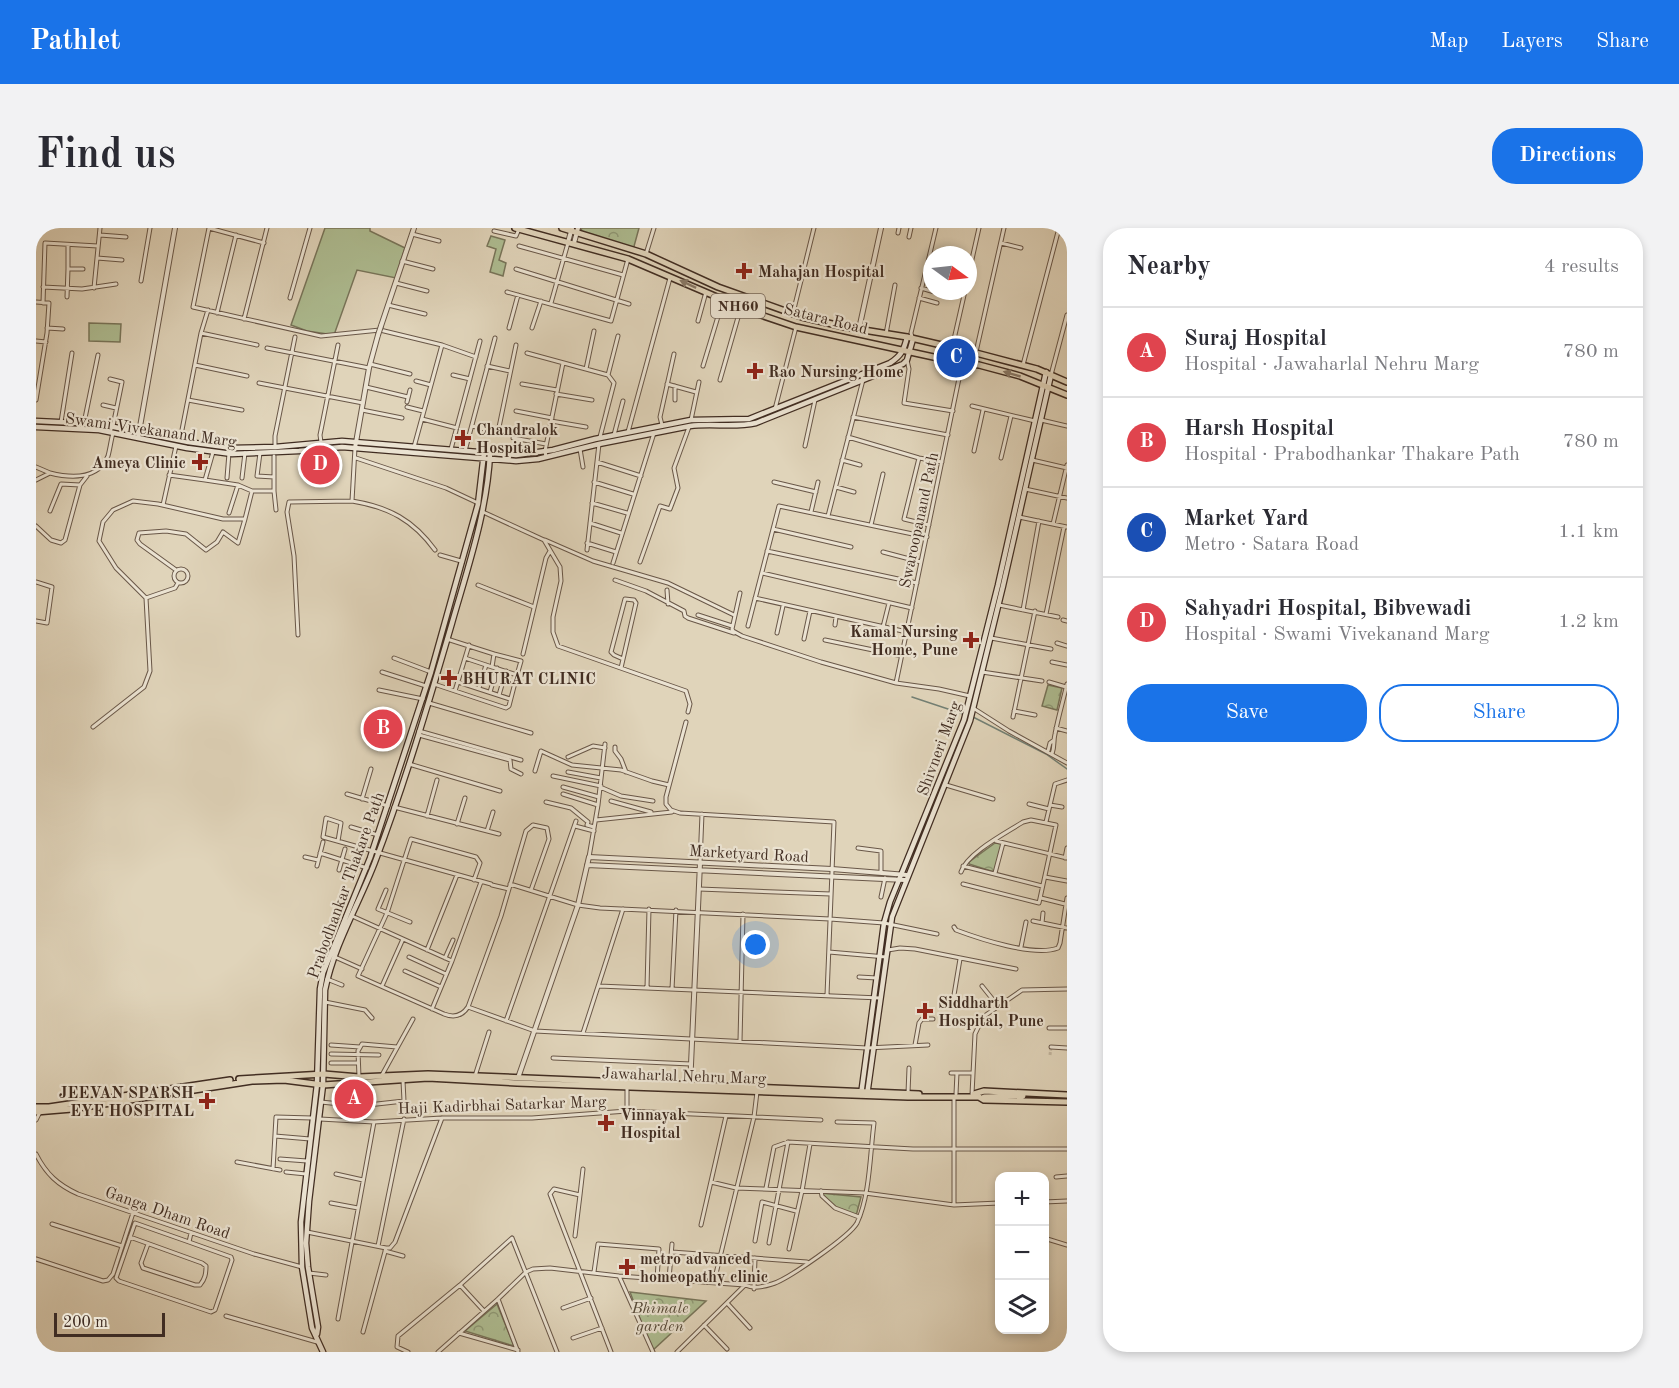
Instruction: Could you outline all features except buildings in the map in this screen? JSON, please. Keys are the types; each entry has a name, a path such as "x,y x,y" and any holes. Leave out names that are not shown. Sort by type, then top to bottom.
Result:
{"main road":[{"name":"Satara Road","path":"517,228 628,259 723,300 796,327 1020,376 1067,395"},
{"name":"Satara Road","path":"562,228 575,230 646,254 718,287 793,314 859,330 910,336 1023,365 1067,382"},
{"path":"907,360 910,336"},
{"name":"Swami Vivekanand Marg","path":"138,435 176,446 229,453 308,451 356,445 516,455 545,454 580,449 615,435 662,425 712,418 747,419 890,363 907,351"},
{"name":"Swami Vivekanand Marg","path":"36,421 84,423 138,435 274,452 321,442 486,460 538,459 545,454 599,441 701,424 748,425 893,368 907,360"},
{"name":"Shivneri Marg","path":"864,1093 867,1048 895,904 903,877 944,784 982,672 988,637 1049,374"},
{"name":"Shivneri Marg","path":"1016,517 1032,460 1038,421"},
{"name":"Swami Vivekanand Marg","path":"36,427 113,430"},
{"name":"Prabodhankar Thakare Path","path":"317,1335 318,1327 306,1269 307,1232 327,979 375,852 425,701 434,684 437,664 478,504 487,453"},
{"name":"Prabodhankar Thakare Path","path":"321,1075 320,989 323,973 366,868 375,852 378,835 408,764 418,733 431,672 437,664 447,639 482,511 486,460"},
{"name":"Shivneri Marg","path":"970,710 970,696 999,605 1001,585"},
{"name":"Shivneri Marg","path":"864,1093 874,1046 877,978 884,955 884,923 967,721"},
{"name":"Jawaharlal Nehru Marg","path":"300,1079 321,1075 405,1078 428,1074 627,1087 690,1087"},
{"path":"38,1110 212,1082 258,1077 300,1079"},
{"name":"Jawaharlal Nehru Marg","path":"300,1079 320,1084 428,1078 980,1096"},
{"name":"Prabodhankar Thakare Path","path":"320,1084 320,1102 310,1140 301,1222 312,1328 323,1352"},
{"name":"Jawaharlal Nehru Marg","path":"980,1096 984,1091 1067,1096"},
{"name":"Jawaharlal Nehru Marg","path":"864,1093 955,1096 972,1094 984,1100 1067,1102"},
{"path":"980,1096 1067,1096"}],"street":[{"path":"94,288 100,228"},
{"path":"141,281 150,228"},
{"path":"138,435 175,228"},
{"path":"264,243 209,228 193,307 321,336 380,330 442,345 476,357"},
{"path":"244,319 267,228"},
{"path":"290,298 310,228"},
{"path":"352,501 356,445 370,366 414,228"},
{"path":"494,231 516,237 517,228"},
{"path":"646,254 654,228"},
{"path":"793,314 814,228"},
{"path":"859,330 881,228"},
{"path":"898,233 899,228"},
{"path":"909,237 911,228"},
{"path":"910,336 936,228"},
{"path":"975,246 979,228"},
{"path":"976,353 1004,228"},
{"path":"1023,365 1059,228"},
{"path":"550,303 563,258 575,230"},
{"path":"412,234 439,241"},
{"path":"100,235 126,237"},
{"path":"217,313 236,236"},
{"path":"43,303 45,243 98,246"},
{"path":"1000,243 1021,248"},
{"path":"67,297 68,244"},
{"path":"519,246 623,275"},
{"path":"97,258 122,260"},
{"path":"507,292 611,321 628,259"},
{"path":"402,261 434,268"},
{"path":"68,268 83,269"},
{"path":"516,269 629,304"},
{"path":"628,432 671,276"},
{"path":"396,283 427,291"},
{"path":"43,287 94,288 116,284"},
{"path":"886,334 896,285"},
{"path":"698,321 706,292"},
{"path":"509,328 518,294"},
{"path":"919,298 938,303"},
{"path":"532,328 541,300"},
{"path":"703,366 723,300"},
{"path":"951,348 963,300"},
{"path":"36,302 49,303 46,342 36,400"},
{"path":"388,306 425,314"},
{"path":"720,380 741,307"},
{"path":"180,441 201,333 208,310"},
{"path":"1049,374 1067,315"},
{"path":"775,409 796,327"},
{"path":"47,328 63,329"},
{"path":"586,369 594,331"},
{"path":"201,333 257,345"},
{"path":"608,375 618,336"},
{"path":"276,510 274,452 295,337"},
{"path":"465,451 495,338"},
{"path":"36,341 46,342"},
{"path":"451,450 480,341"},
{"path":"321,442 320,435 338,345"},
{"path":"414,447 442,345"},
{"path":"472,426 498,432 516,345"},
{"path":"267,348 411,374"},
{"path":"526,353 608,375 614,384 599,441 587,550"},
{"path":"61,422 72,354"},
{"path":"662,425 660,417 674,354"},
{"path":"84,423 98,356"},
{"path":"907,360 909,369 904,403 953,411"},
{"name":"Swaroopanand Path","path":"896,683 963,362"},
{"path":"545,454 563,363"},
{"path":"195,365 247,376"},
{"path":"487,366 510,371"},
{"path":"828,516 863,380 861,374"},
{"path":"453,375 470,379"},
{"path":"36,526 51,540 61,543 65,540 80,485 88,475 103,464 108,456 122,382 110,379"},
{"path":"416,381 431,385"},
{"path":"691,420 699,382"},
{"path":"259,383 363,403"},
{"path":"522,384 592,400"},
{"path":"667,384 696,392"},
{"path":"675,386 675,400"},
{"path":"366,387 408,397"},
{"path":"410,390 407,404 424,411"},
{"path":"805,446 815,399"},
{"path":"188,400 242,410"},
{"path":"615,435 623,401"},
{"path":"103,405 116,408"},
{"path":"972,406 1067,426"},
{"path":"362,410 402,418"},
{"path":"974,452 983,410"},
{"path":"516,411 586,427"},
{"path":"1001,458 1011,416"},
{"path":"853,417 948,435"},
{"path":"422,419 457,428"},
{"path":"640,562 660,506 670,509 678,488 674,468 688,427"},
{"path":"613,563 654,433"},
{"path":"848,436 919,458 942,462"},
{"path":"513,438 546,444"},
{"path":"163,505 176,446"},
{"path":"580,449 583,467"},
{"path":"205,480 213,452"},
{"path":"227,478 229,453"},
{"path":"242,478 245,453"},
{"path":"260,453 257,476 274,477"},
{"path":"537,453 538,459"},
{"path":"356,458 446,488 478,504"},
{"path":"919,458 904,519 929,525"},
{"path":"842,460 860,465"},
{"path":"1032,460 1067,467 1053,524"},
{"path":"596,462 641,476"},
{"path":"36,467 68,477 88,475"},
{"path":"36,480 50,473"},
{"path":"871,525 883,474"},
{"path":"169,475 238,485 252,491 274,490"},
{"path":"594,482 633,494"},
{"path":"774,482 816,492"},
{"path":"811,512 818,482"},
{"path":"50,511 61,484 80,485"},
{"path":"229,513 238,485"},
{"path":"835,487 855,492"},
{"path":"1025,489 1067,498"},
{"path":"176,570 140,544 137,540 140,533 166,531 186,534 206,550 217,542 223,532 238,543 252,491"},
{"path":"93,727 144,687 150,671 146,598 116,568 99,541 103,522 113,510 133,501 163,505 223,519 246,519"},
{"path":"298,635 294,556 287,512 289,502 352,501 382,508 413,525 435,550"},
{"path":"592,503 627,513"},
{"path":"748,626 779,506 927,537"},
{"path":"482,511 593,561 668,583 734,615"},
{"path":"1016,517 1065,527 1046,614"},
{"path":"1023,609 1039,522"},
{"path":"590,523 621,533"},
{"path":"773,529 851,547"},
{"path":"544,540 561,574 553,617 553,632 558,646 686,691 690,704 688,712"},
{"path":"587,543 616,552"},
{"path":"523,654 546,558 550,551"},
{"path":"767,551 917,583"},
{"path":"883,552 921,562"},
{"path":"440,555 463,562"},
{"path":"146,598 175,588 179,582 186,581 188,575 183,568 176,570"},
{"path":"176,570 174,577 179,582"},
{"path":"762,573 912,608"},
{"path":"615,580 646,591 684,611 688,618 821,662 896,683 970,696"},
{"path":"36,582 52,587 47,623 36,621"},
{"path":"478,585 534,607"},
{"path":"667,590 668,604"},
{"path":"736,633 732,626 740,593"},
{"path":"621,668 636,603 628,598 625,599 611,652 623,658"},
{"path":"755,598 907,632"},
{"path":"883,627 889,603"},
{"path":"777,633 783,605"},
{"path":"999,605 1058,617"},
{"path":"804,639 810,611"},
{"path":"1013,717 1035,611"},
{"path":"698,615 732,626"},
{"path":"835,625 836,617"},
{"path":"988,637 1051,649"},
{"path":"434,684 506,708 511,699 521,661 447,639"},
{"path":"825,640 902,656"},
{"path":"1057,643 1067,646"},
{"path":"455,691 468,645"},
{"path":"490,693 495,667 494,654"},
{"path":"394,658 431,672"},
{"path":"465,658 517,675"},
{"path":"1052,662 1067,665"},
{"path":"479,689 486,665"},
{"path":"499,696 506,671"},
{"path":"382,672 427,687"},
{"path":"982,672 1042,681"},
{"path":"458,682 511,699"},
{"path":"1048,752 1066,687 1049,682"},
{"path":"379,690 425,701 531,733"},
{"path":"1061,708 1067,709"},
{"path":"970,710 1067,763"},
{"path":"1014,711 1035,715"},
{"path":"674,812 666,804 686,722"},
{"path":"1056,728 1067,731"},
{"path":"418,733 521,760"},
{"path":"418,733 510,760 511,769 521,774"},
{"path":"1052,754 1055,744 1053,740"},
{"path":"517,1081 578,905 596,820 605,746 593,746 568,757"},
{"path":"615,747 615,752 621,759 626,772"},
{"path":"535,771 541,752 572,765 626,772 669,785"},
{"path":"408,764 500,791"},
{"path":"362,798 371,769"},
{"path":"568,772 601,778"},
{"path":"553,776 600,786 621,796 653,801"},
{"path":"427,816 437,780"},
{"path":"1046,822 1056,783 1067,780"},
{"path":"944,784 993,799"},
{"path":"563,787 599,797"},
{"path":"347,794 500,834"},
{"path":"563,794 598,805"},
{"path":"457,824 465,798"},
{"path":"611,801 652,814"},
{"path":"546,802 571,808 594,829"},
{"path":"1029,804 1062,807"},
{"path":"487,831 493,812"},
{"path":"596,820 674,812 834,822 827,995"},
{"path":"690,1087 702,814"},
{"path":"338,842 341,822 326,818 323,837 338,842 491,885 509,889"},
{"path":"960,872 963,866 1023,822 1031,820 1056,825 1040,903 963,884"},
{"path":"506,1021 576,821"},
{"path":"474,880 480,862 477,857 411,839 387,913 358,976 432,1009 450,1016 458,1016 468,1007 501,916 526,831 533,825 539,825 547,828 549,839 531,890"},
{"path":"351,826 378,835"},
{"path":"574,826 594,829"},
{"path":"995,841 1066,858 1067,848"},
{"path":"317,866 323,842"},
{"path":"995,874 1004,843"},
{"path":"858,848 881,850 881,872"},
{"path":"339,870 345,849"},
{"path":"320,853 366,868"},
{"path":"305,857 318,860"},
{"name":"Marketyard Road","path":"589,857 881,872 903,877"},
{"name":"Marketyard Road","path":"587,865 903,877"},
{"path":"963,866 1043,886"},
{"path":"428,950 457,875"},
{"path":"1045,877 1067,880"},
{"path":"881,897 885,878"},
{"path":"432,1009 481,882"},
{"path":"510,884 578,905 884,923 937,934"},
{"path":"699,888 831,894"},
{"path":"386,890 378,909 410,922"},
{"path":"1041,898 1066,904"},
{"path":"954,927 956,930 986,941 1052,951 1058,948 1060,943 1067,898"},
{"path":"583,1033 623,909"},
{"path":"648,988 649,909"},
{"path":"672,989 676,910"},
{"path":"1042,922 1043,913"},
{"path":"740,1041 743,914"},
{"path":"352,916 452,961"},
{"path":"1021,947 1026,921"},
{"path":"1033,921 1067,928"},
{"path":"381,987 403,939"},
{"path":"445,957 453,940"},
{"path":"829,952 884,955 900,948 915,949 1017,969"},
{"path":"335,957 362,969"},
{"path":"409,957 446,974"},
{"path":"954,1001 960,959"},
{"path":"405,971 441,987"},
{"path":"859,977 877,978"},
{"path":"327,979 342,986"},
{"path":"599,986 877,998"},
{"path":"982,986 998,1006"},
{"path":"972,1094 977,1026 982,1017 1022,990 1067,989"},
{"path":"325,1002 365,1010 372,1018"},
{"path":"468,1007 534,1031 867,1048 928,1045"},
{"path":"381,1076 413,1019"},
{"path":"915,1046 918,1023 922,1019 933,1019"},
{"path":"1049,1028 1067,1028"},
{"path":"474,1077 489,1032"},
{"path":"359,1077 358,1055 362,1044 398,1047"},
{"path":"331,1046 360,1047"},
{"path":"1051,1047 1067,1048"},
{"path":"331,1054 379,1056"},
{"path":"553,1058 691,1064"},
{"path":"331,1063 358,1063"},
{"path":"908,1093 909,1068"},
{"path":"951,1073 973,1073"},
{"path":"954,1205 957,1073"},
{"path":"320,1102 359,1106 404,1101 405,1078"},
{"name":"Haji Kadirbhai Satarkar Marg","path":"275,1136 276,1117 374,1122 442,1118 532,1118 627,1111 627,1087"},
{"path":"714,1282 754,1117 757,1089"},
{"path":"36,1120 38,1110"},
{"path":"627,1111 821,1120"},
{"path":"701,1225 726,1115"},
{"path":"385,1250 395,1242 442,1118"},
{"path":"378,1246 404,1119"},
{"path":"338,1319 374,1122"},
{"path":"438,1352 526,1272 550,1268 579,1270 619,1276 745,1285 754,1288 779,1281 844,1238 859,1217 865,1193 874,1123 837,1122"},
{"path":"273,1169 275,1136 310,1140"},
{"path":"766,1188 774,1147 788,1142 955,1150 1067,1149"},
{"path":"769,1244 788,1142"},
{"path":"789,1249 810,1144"},
{"name":"Ganga Dham Road","path":"36,1154 42,1166 58,1184 78,1194 191,1233 326,1275"},
{"path":"280,1159 307,1161"},
{"path":"237,1162 280,1170"},
{"path":"575,1236 583,1169"},
{"path":"286,1172 306,1174"},
{"path":"336,1174 364,1180"},
{"path":"1056,1177 1067,1176"},
{"path":"711,1182 736,1188 865,1193 954,1205 995,1203"},
{"path":"580,1195 554,1189 550,1194 611,1352"},
{"path":"821,1191 822,1196 833,1207 859,1217"},
{"path":"1049,1202 1067,1201"},
{"path":"755,1241 762,1202 796,1211"},
{"path":"331,1203 358,1208"},
{"path":"36,1259 103,1281 108,1280 113,1274 133,1213"},
{"path":"135,1223 189,1242 231,1257 232,1260 216,1307 211,1312 119,1281 115,1275 135,1223"},
{"path":"52,1224 122,1246"},
{"path":"307,1232 378,1246 403,1256"},
{"path":"189,1242 191,1233"},
{"path":"130,1237 202,1263 206,1266 203,1281 200,1285 195,1285 143,1268 141,1263 148,1244"},
{"path":"408,1352 397,1347 398,1336 512,1238 557,1352"},
{"path":"1049,1240 1067,1245"},
{"path":"594,1272 598,1244 659,1250 657,1279"},
{"path":"669,1279 672,1244"},
{"path":"363,1332 385,1250"},
{"path":"672,1252 808,1262"},
{"path":"754,1288 755,1258"},
{"path":"619,1276 653,1352"},
{"path":"460,1285 484,1311"},
{"path":"679,1351 745,1285"},
{"path":"563,1308 591,1298"},
{"path":"498,1299 518,1351"},
{"path":"727,1303 750,1328"},
{"path":"226,1316 320,1342"},
{"path":"704,1325 727,1349"},
{"path":"573,1338 602,1328"},
{"path":"459,1333 518,1351"}],"green space":[{"path":"325,228 370,228 370,231 405,248 396,278 357,270 334,335 307,331 291,325"},
{"path":"582,228 639,228 633,250 580,233"},
{"path":"491,236 505,240 499,260 506,263 503,276 490,272 496,249 487,246"},
{"path":"89,323 121,324 120,342 89,341"},
{"path":"1048,685 1062,688 1057,710 1042,706"},
{"path":"995,843 1002,844 994,872 969,864 969,862"},
{"path":"820,1193 861,1197 856,1216 839,1210"},
{"name":"Bhimale garden","path":"630,1292 706,1301 652,1351"},
{"path":"497,1304 514,1346 465,1331"}],"waterway":[{"path":"912,697 963,714"},
{"path":"973,717 1046,754 1067,769"}],"tunnel":[{"path":"1050,1055 1051,1047"}],"place":[{"name":"Mahajan Hospital","path":"744,271"},
{"name":"Market Yard","path":"956,358"},
{"name":"Rao Nursing Home","path":"755,371"},
{"name":"Chandralok Hospital","path":"463,438"},
{"name":"Ameya Clinic","path":"200,462"},
{"name":"Sahyadri Hospital, Bibvewadi","path":"320,465"},
{"name":"Kamal Nursing Home, Pune","path":"971,640"},
{"name":"BHURAT CLINIC","path":"449,678"},
{"name":"Harsh Hospital","path":"383,729"},
{"name":"Siddharth Hospital, Pune","path":"925,1011"},
{"name":"Suraj Hospital","path":"354,1099"},
{"name":"JEEVAN SPARSH EYE HOSPITAL","path":"207,1101"},
{"name":"Vinnayak Hospital","path":"606,1123"},
{"name":"metro advanced homeopathy clinic","path":"627,1267"}]}
